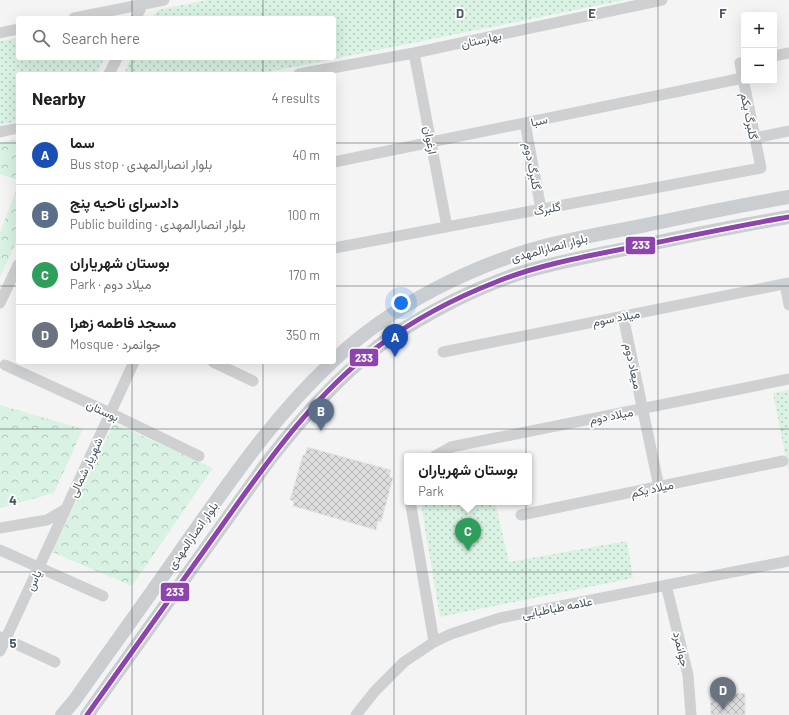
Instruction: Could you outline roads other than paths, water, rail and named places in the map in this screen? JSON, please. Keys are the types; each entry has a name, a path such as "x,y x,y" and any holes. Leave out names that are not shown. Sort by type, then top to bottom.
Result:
{"main road":[{"name":"بلوار انصارالمهدی","path":"336,358 370,330 420,296 506,258 556,244 696,214 789,197"},
{"name":"بلوار انصارالمهدی","path":"87,715 269,460 296,426 337,383 380,346 420,320 465,296 532,269 681,237 789,217"},
{"name":"بلوار انصارالمهدی","path":"62,715 74,701 204,517 261,440 296,398 330,364"}],"street":[{"path":"83,16 143,2 164,0"},
{"name":"بهارستان","path":"310,72 414,53 662,0"},
{"path":"137,16 143,2"},
{"path":"0,33 16,29"},
{"name":"ارغوان","path":"414,53 447,227"},
{"path":"777,55 789,53"},
{"path":"110,72 116,60"},
{"name":"سبا","path":"336,162 741,78"},
{"name":"گلبرگ یکم","path":"744,84 761,168"},
{"name":"گلبرگ دوم","path":"525,123 541,209"},
{"path":"0,132 16,128"},
{"path":"755,138 789,131"},
{"name":"گلبرگ","path":"336,248 761,168"},
{"path":"0,303 16,269"},
{"path":"787,283 789,305"},
{"name":"میلاد سوم","path":"443,352 787,283"},
{"name":"میعاد دوم","path":"623,316 659,487"},
{"name":"شهریار شمالی","path":"0,528 47,520 66,509 133,364"},
{"path":"217,364 253,381"},
{"name":"بوستان","path":"6,366 110,413 199,456"},
{"name":"میلاد دوم","path":"440,453 451,447 789,379"},
{"name":"میلاد یکم","path":"521,515 783,461"},
{"path":"411,505 434,642"},
{"name":"یاس","path":"0,651 3,638 66,509"},
{"path":"0,550 103,596"},
{"name":"علامه طباطبایی","path":"356,715 375,691 404,662 434,642 451,634 500,618 789,561"},
{"name":"جوانمرد","path":"666,585 688,676 691,715"},
{"path":"3,638 55,662"}],"place":[{"name":"سما","path":"395,357"},
{"name":"دادسرای ناحیه پنج","path":"321,431"},
{"name":"بوستان شهریاران","path":"468,551"},
{"name":"مسجد فاطمه زهرا","path":"723,710"}]}
